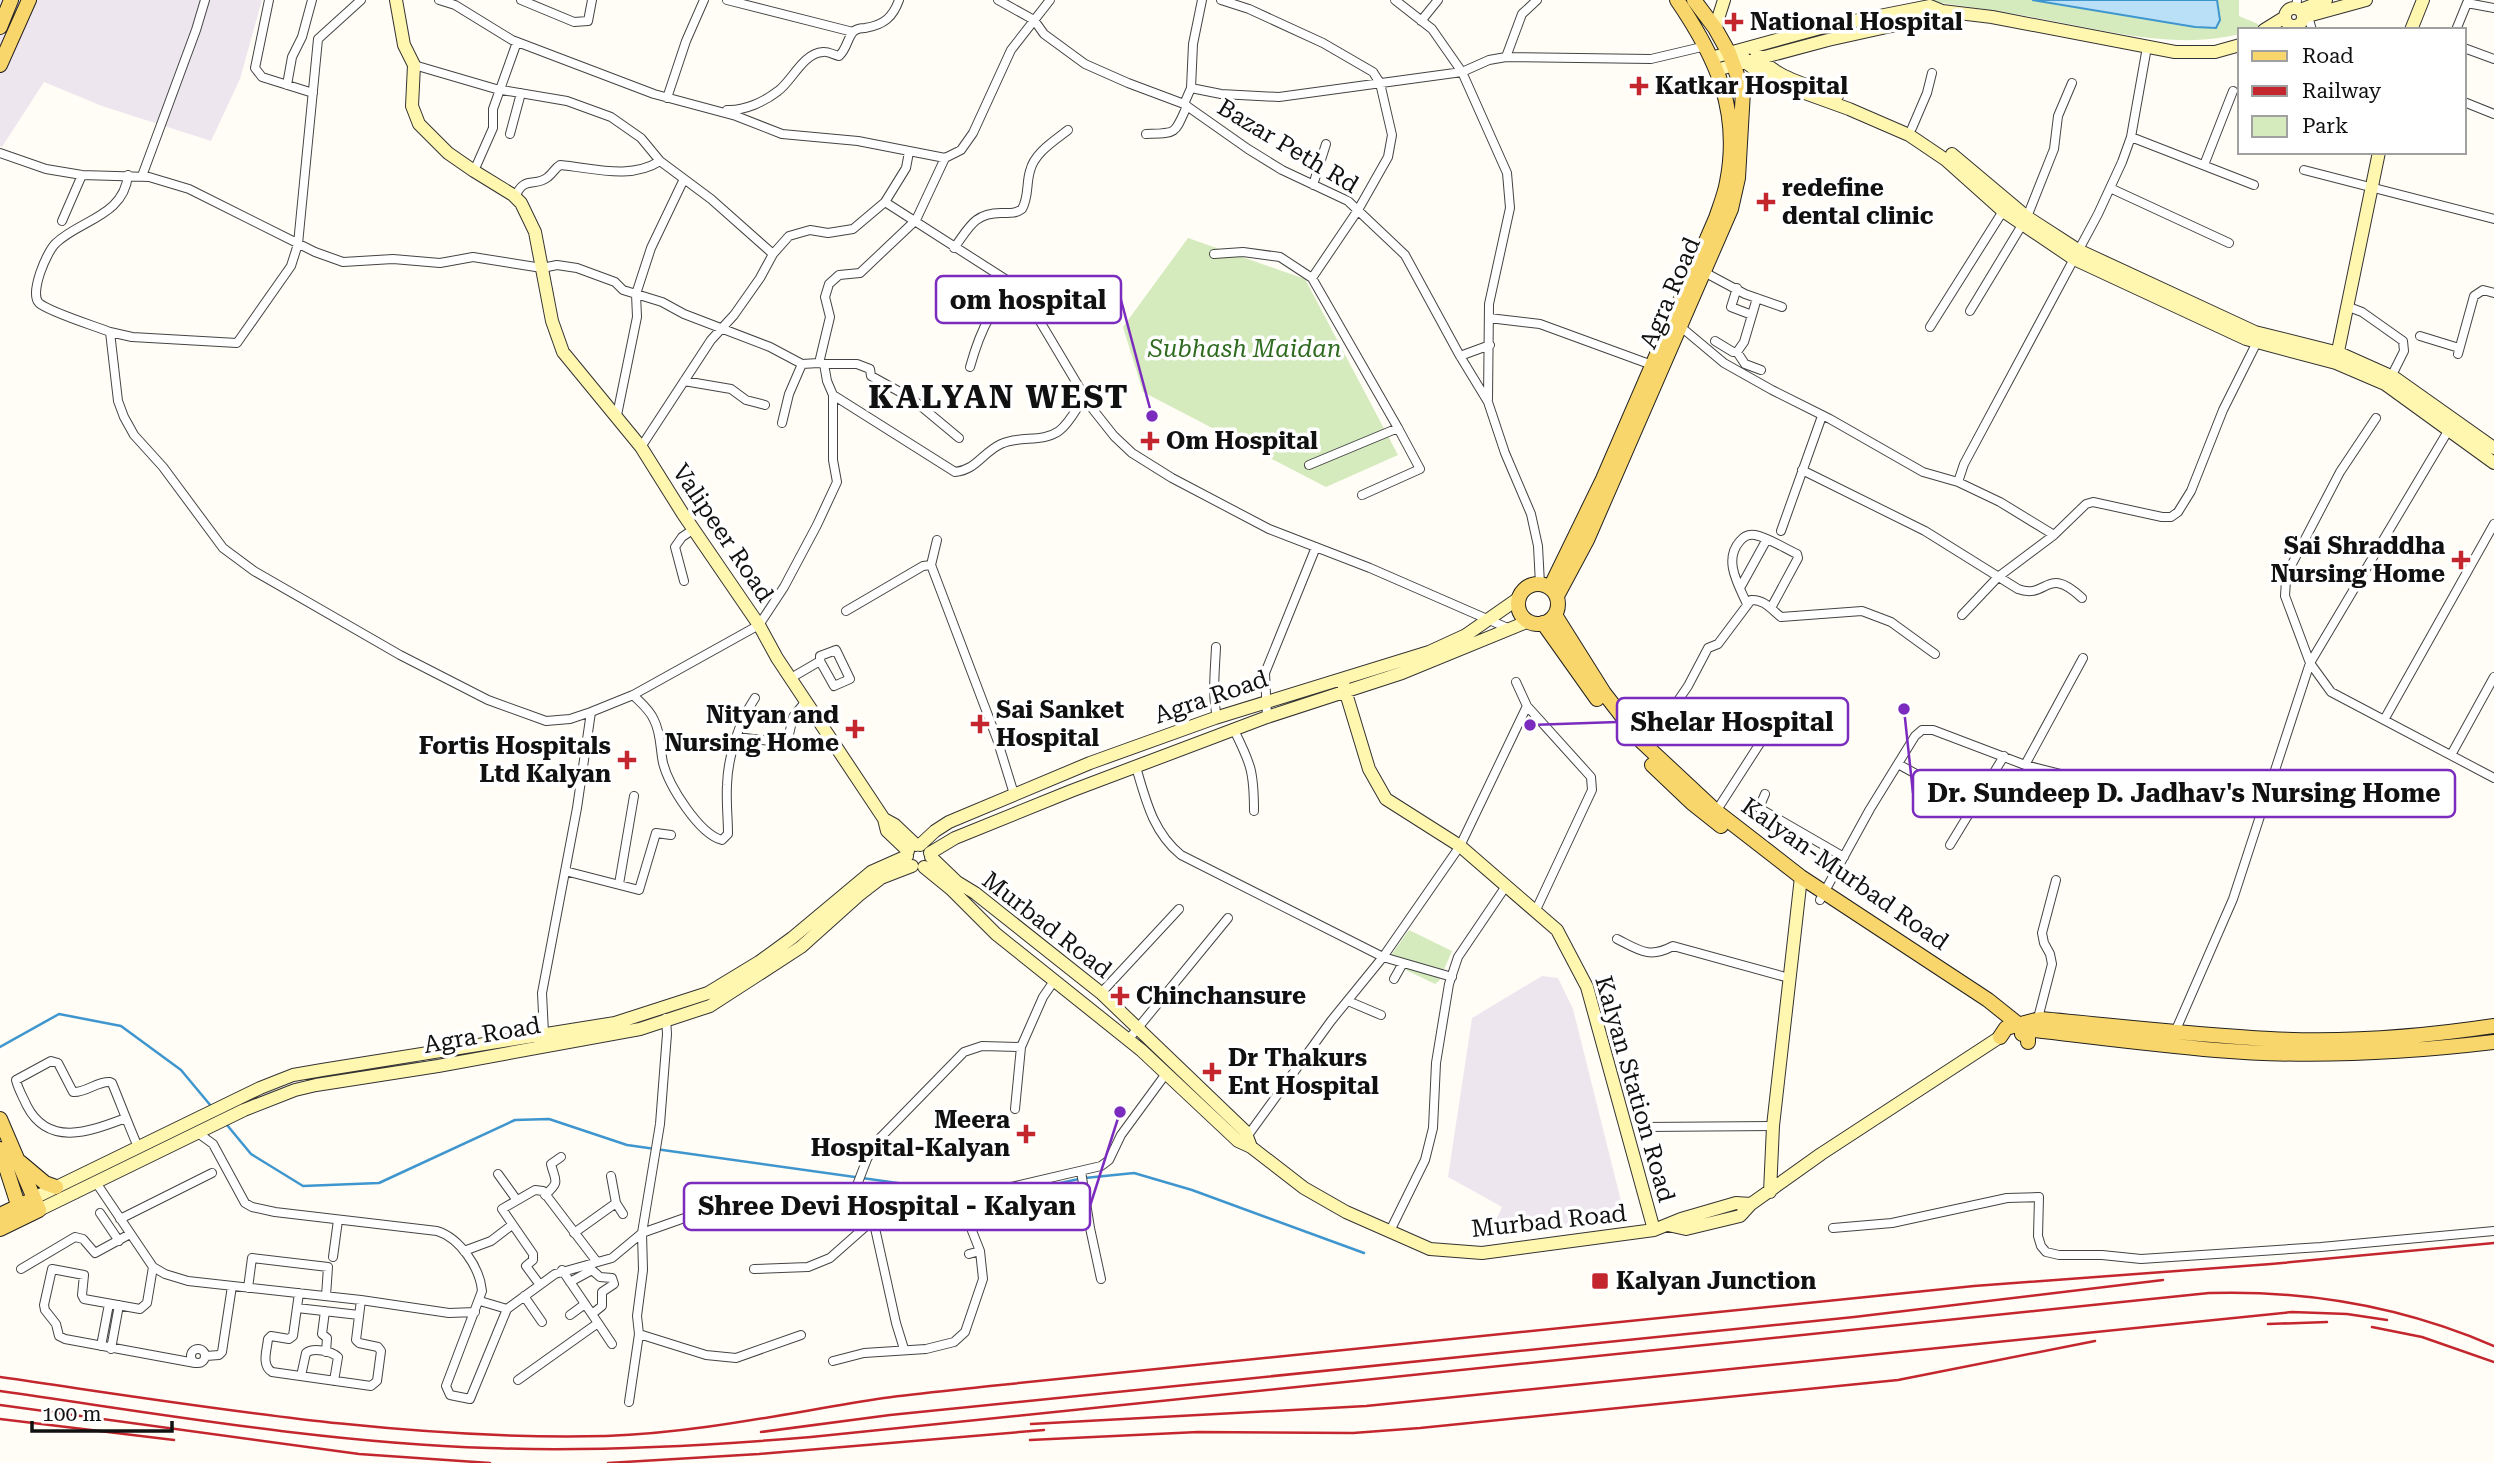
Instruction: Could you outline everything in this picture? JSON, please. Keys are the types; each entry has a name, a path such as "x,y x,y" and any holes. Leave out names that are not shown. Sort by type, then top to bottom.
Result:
{"main road":[{"path":"0,27 11,0"},
{"path":"0,65 29,0"},
{"name":"Agra Road","path":"1677,0 1700,33 1726,94 1731,147 1727,183 1716,218 1603,479 1549,589 1561,592 1587,540 1681,327 1731,209 1738,178 1744,56 1715,29 1694,0"},
{"path":"1525,589 1549,589 1558,606 1542,620 1519,610 1519,598 1525,589"},
{"name":"Kalyan-Murbad Road","path":"1542,620 1604,693 1641,743 1695,799 1800,881 1935,970 2021,1031 2218,1051 2294,1054 2372,1053 2494,1042"},
{"path":"2021,1031 2175,1032 2325,1040 2437,1033 2494,1026"},
{"path":"0,1119 36,1204 20,1212 0,1229"},
{"path":"0,1149 4,1172 20,1212"},
{"path":"16,1159 45,1182 56,1187"},
{"path":"0,1215 20,1212"}],"street":[{"path":"142,176 205,0"},
{"path":"269,0 254,68 262,77 313,93"},
{"path":"287,85 292,57 302,37 312,0"},
{"path":"128,175 122,195 99,218 53,245 39,274 36,296 40,303 69,317 132,337 237,343 291,266 298,244 318,39 361,0"},
{"path":"396,0 404,45 414,65 412,106 419,124 448,153 515,197 519,188 527,182 546,179 560,165 635,171 649,168 660,161"},
{"path":"439,0 455,5 517,42 667,98 736,116 782,134 858,141 945,158 961,150 973,133 1011,50 1051,0"},
{"path":"521,0 574,23 588,21 592,0"},
{"path":"667,98 686,41 704,0"},
{"path":"727,0 853,32"},
{"path":"710,109 738,111 779,91 806,60 823,52 839,56 844,52 853,32 883,24 900,0"},
{"name":"Bazar Peth Rd","path":"998,0 1034,20 1044,34 1085,64 1186,105 1282,170 1348,201 1405,254 1488,402"},
{"path":"1146,134 1171,133 1176,130 1191,88 1193,44 1202,0"},
{"path":"1222,0 1249,9 1323,43 1373,72 1380,83 1392,135 1388,157 1358,210 1312,278"},
{"path":"1395,0 1432,29 1462,72 1507,173 1510,208 1489,304 1488,402 1505,453 1531,514 1549,589"},
{"path":"1422,21 1438,0"},
{"path":"1506,57 1522,14 1537,0"},
{"path":"1715,29 1724,0"},
{"path":"2301,10 2326,0"},
{"path":"2301,10 2366,0"},
{"path":"2412,28 2423,0"},
{"path":"2457,28 2467,3 2494,8"},
{"path":"1744,56 1824,27 1930,6 1942,11 1992,17 2175,52 2215,52 2238,46"},
{"path":"2286,24 2300,25 2301,10"},
{"path":"2301,10 2311,28"},
{"path":"1191,88 1221,94 1279,97 1462,72 1489,60 1506,57 1651,60 1744,56 1933,17 1942,11"},
{"path":"1824,27 1828,40"},
{"path":"474,171 493,128 493,108 517,42"},
{"path":"1958,482 1964,464 2110,188 2131,136 2147,47"},
{"path":"2466,49 2494,59"},
{"path":"1744,56 1912,128 1953,155 2024,221"},
{"path":"1744,56 1769,80 1849,109 1909,135 1946,160 2003,211 2076,254 2211,324 2256,342 2337,358"},
{"path":"414,65 500,90 567,101 611,117 641,138 660,161 711,199 773,254"},
{"path":"1912,128 1927,93 1932,73"},
{"path":"1970,311 2024,221 2054,149 2058,116 2072,83"},
{"path":"2204,165 2232,91"},
{"path":"510,134 521,93"},
{"path":"2466,103 2494,114"},
{"path":"954,248 976,218 1014,213 1023,209 1030,170 1035,160 1068,130"},
{"path":"2131,136 2254,185"},
{"path":"1313,185 1326,144"},
{"path":"642,447 710,340 734,315 773,254 789,236 810,230 828,233 852,229 885,202 906,168 909,152"},
{"path":"0,153 46,169 82,175 142,176 190,189 298,244 344,262 393,259 440,263 473,257 542,268 557,265 577,268 615,282 623,290 662,302 684,314 770,347 802,364 857,364 870,369 871,376 911,398 959,438"},
{"path":"2337,358 2379,154"},
{"path":"110,332 118,401 124,417 134,435 163,467 223,548 276,584 400,655 488,700 546,721 570,719 633,695 759,625 784,587 837,482 833,460 833,395 821,364 830,317 825,297 829,284 839,275 860,273 916,220 945,158"},
{"path":"2304,170 2494,219"},
{"path":"62,220 82,175"},
{"path":"617,415 636,317 636,294 651,248 684,179"},
{"path":"2110,188 2229,243"},
{"name":"Valipeer Road","path":"515,197 521,203 535,232 552,321 563,352 642,447 884,819 887,831 919,855"},
{"path":"885,202 1016,286 1085,396 1114,436 1132,453 1172,478 1269,529 1511,630"},
{"path":"1930,327 2003,211"},
{"path":"1214,254 1243,252 1280,257 1312,278 1420,469 1362,495"},
{"path":"2076,254 2255,332 2337,358 2395,384 2452,425 2494,449"},
{"path":"1704,272 1782,307"},
{"path":"970,366 980,335 998,304 1007,292 1016,286"},
{"path":"1737,288 1731,307 1752,315"},
{"path":"2420,336 2458,351 2474,296 2483,290 2494,293"},
{"path":"1737,352 1744,342 1757,298"},
{"path":"2346,306 2361,312 2403,341 2404,351 2395,384"},
{"path":"1489,318 1540,324 1652,365"},
{"path":"1681,327 1724,363 1923,471 1958,482 2000,502 2054,536"},
{"path":"1715,341 1737,352 1745,364 1761,370"},
{"path":"1962,615 1998,577 2054,536 2086,504 2093,502 2162,517 2171,517 2178,512 2191,491 2223,410 2256,342"},
{"path":"1460,356 1490,345"},
{"path":"782,423 789,394 802,364"},
{"path":"684,381 731,389 746,400 765,405"},
{"path":"833,395 955,472 967,471 989,451 1003,443 1018,439 1047,438 1062,429 1085,396"},
{"path":"1781,531 1822,416"},
{"path":"2376,418 2340,472 2292,564 2286,580 2285,596 2310,663 2331,692 2494,778"},
{"path":"2452,425 2494,463"},
{"path":"2175,1032 2233,899 2310,663 2452,425"},
{"path":"1310,465 1398,428"},
{"path":"1801,470 1925,531 2018,589 2030,591 2054,582 2063,583 2082,598"},
{"path":"2384,720 2494,524"},
{"path":"684,580 676,547 682,537 694,529"},
{"path":"1747,604 1731,563 1736,546 1744,537 1753,534 1797,554 1798,558 1770,608"},
{"path":"1740,587 1766,539"},
{"path":"937,540 931,565 997,739 1014,794"},
{"path":"1267,717 1265,673 1317,548"},
{"path":"846,611 922,566 931,565"},
{"name":"Agra Road","path":"1469,640 1490,619 1519,598"},
{"path":"1664,721 1688,687 1708,648 1718,644 1747,604 1755,600 1781,617 1862,611 1891,622 1935,654"},
{"name":"Agra Road","path":"242,1104 316,1084 396,1073 590,1039 667,1022 710,1006 801,947 859,895 919,855 935,831 949,822 1090,763 1217,718 1267,701 1343,685 1375,675 1429,652 1542,620"},
{"path":"1216,647 1215,689 1212,697 1217,718"},
{"path":"791,678 820,661 820,656 836,650 850,679 837,687 834,686 820,661"},
{"path":"2025,765 2083,658"},
{"path":"2451,755 2494,677"},
{"path":"1516,681 1527,706 1591,777 1592,790 1535,912"},
{"name":"Agra Road","path":"36,1204 96,1183 293,1076 615,1023 708,993 792,938 872,872 1070,791 1234,730 1343,685"},
{"name":"Kalyan Station Road","path":"1343,685 1369,769 1386,799 1460,846 1558,930 1587,987 1654,1230"},
{"path":"633,695 656,723 671,786 701,825 722,841 728,834 727,784 737,737 742,717 755,698"},
{"path":"737,737 787,743 793,717 806,701"},
{"path":"1247,1142 1348,1001 1383,957 1460,846 1527,706"},
{"path":"544,1033 542,993 591,712"},
{"path":"1714,815 1773,723 1777,718 1789,713"},
{"path":"1822,896 1898,764 1916,736 1927,729 2025,765 2132,792"},
{"path":"1234,730 1251,764 1254,811"},
{"path":"1950,845 2004,756"},
{"path":"1898,764 1974,806"},
{"path":"1136,767 1155,824 1166,841 1181,855 1383,957 1452,977"},
{"path":"1765,794 1759,808 1844,857"},
{"path":"619,884 634,796"},
{"path":"565,871 640,889 656,833 671,835"},
{"name":"Murbad Road","path":"919,855 996,934 1128,1040 1165,1074 1304,1188 1346,1212 1430,1249 1482,1254 1654,1230 1668,1225 1686,1229 1740,1216 1751,1204 1821,1154 2021,1031"},
{"name":"Murbad Road","path":"919,855 975,893 1101,993 1245,1132 1247,1142"},
{"path":"2021,1031 2052,964 2050,954 2043,943 2042,933 2056,880"},
{"path":"1770,1192 1773,1126 1800,881"},
{"path":"1390,1231 1425,1160 1433,1128 1436,1063 1458,957 1506,886"},
{"path":"1101,993 1179,909"},
{"path":"1128,1040 1228,918"},
{"path":"1617,939 1645,953 1661,953 1673,946 1789,978"},
{"path":"1395,979 1403,963"},
{"path":"1016,1109 1021,1047 1043,998 1054,981"},
{"path":"1348,1001 1381,1015"},
{"path":"629,1402 639,1335 637,1316 643,1269 642,1233 660,1125 667,1022 664,1007"},
{"path":"852,1198 867,1159 879,1139 964,1052 982,1045 1021,1047"},
{"path":"126,1118 81,1133 57,1131 34,1118 16,1080 51,1061 55,1062 73,1092 79,1093 103,1082 110,1082 126,1118 138,1147"},
{"path":"965,1213 986,1193 1101,1166 1109,1160 1121,1135 1165,1074"},
{"path":"293,1076 296,1090"},
{"path":"1643,1127 1773,1126"},
{"path":"198,1128 212,1144 245,1203 252,1207 437,1231 455,1240 481,1282 482,1292 446,1386 450,1395 468,1400 508,1309 562,1270 612,1258 642,1233 744,1197 803,1200 852,1198 965,1213"},
{"name":"Agra Road","path":"36,1204 56,1187 138,1147 198,1128"},
{"path":"545,1195 555,1187 556,1182 551,1164 561,1157"},
{"path":"89,1171 153,1268 164,1274 188,1281 361,1300 449,1313 475,1312"},
{"path":"1082,1171 1101,1279"},
{"path":"120,1219 212,1172"},
{"path":"498,1174 516,1199"},
{"path":"611,1176 615,1203 623,1214"},
{"path":"540,1285 526,1266 533,1260 533,1254 502,1209 535,1190 542,1191 597,1262"},
{"path":"1833,1228 1892,1223 2007,1198 2039,1197 2038,1236 2041,1246 2046,1252 2059,1255 2141,1259 2320,1247 2494,1231"},
{"path":"869,1200 904,1349"},
{"path":"575,1233 615,1203"},
{"path":"100,1213 119,1241"},
{"path":"833,1361 864,1353 926,1349 954,1342 965,1332 982,1279 980,1251 965,1213"},
{"path":"333,1257 338,1220"},
{"path":"754,1269 808,1268 830,1258 873,1220"},
{"path":"464,1251 491,1241 512,1225"},
{"path":"21,1269 75,1237 83,1239 96,1253 130,1234"},
{"path":"969,1254 980,1251"},
{"path":"248,1287 253,1258 328,1267 326,1296"},
{"path":"153,1268 146,1306 140,1309 84,1299 84,1275 51,1269 44,1305 56,1324 59,1336 111,1349 195,1363 191,1357 194,1350 203,1350 206,1356 219,1355 222,1352 232,1286"},
{"path":"562,1270 612,1344"},
{"path":"570,1282 592,1270 600,1277 612,1278 614,1284 602,1292 602,1306 592,1314"},
{"path":"299,1293 293,1336 289,1339 269,1337 265,1364 268,1370 371,1386 376,1382 380,1349 359,1343 356,1336 361,1300"},
{"path":"524,1296 542,1322"},
{"path":"480,1301 508,1309"},
{"path":"101,1346 109,1304"},
{"path":"570,1315 585,1304"},
{"path":"111,1349 119,1306"},
{"path":"297,1308 359,1315"},
{"path":"325,1311 322,1335 327,1338 326,1352"},
{"path":"518,1380 598,1323"},
{"path":"639,1335 706,1355 736,1358 801,1335"},
{"path":"301,1376 308,1350 326,1352 338,1357 334,1381"}],"shaded area":[{"path":"0,0 262,0 240,79 211,141 102,106 44,82 2,147"},
{"path":"1542,976 1558,978 1573,1009 1626,1221 1488,1238 1502,1207 1448,1177 1472,1018"}],"green space":[{"path":"1920,0 2030,0 2216,29 2220,20 2217,0 2239,0 2239,16 2258,24 2258,28 2238,28 2238,34 2215,38 2166,39"},
{"name":"Subhash Maidan","path":"1188,238 1305,279 1398,455 1326,487 1143,392 1123,327"},
{"path":"1409,930 1452,951 1439,981 1435,984 1387,961"}],"water":[{"path":"2032,0 2217,0 2220,20 2216,28 2195,27"}],"waterway":[{"path":"0,1047 59,1014 121,1026 181,1070 211,1106"},
{"path":"227,1125 251,1154 303,1186 379,1183 515,1120 549,1119 627,1145 990,1198 1079,1179"},
{"path":"1085,1178 1134,1173 1192,1190 1364,1253"}],"tunnel":[{"path":"1645,740 1664,721"}],"railway":[{"path":"0,1377 226,1410 378,1427 454,1433 606,1436 676,1431 884,1398 990,1386 1974,1286 2271,1264 2494,1243"},
{"path":"761,1432 890,1415 1854,1317 2163,1280"},
{"path":"0,1391 244,1426 366,1440 489,1448 610,1449 811,1437 2209,1293 2282,1295 2354,1304 2425,1321 2494,1346"},
{"path":"1031,1424 1366,1406 2292,1312 2347,1314 2387,1320"},
{"path":"2268,1324 2327,1322"},
{"path":"2372,1327 2422,1337 2494,1362"},
{"path":"1030,1440 1198,1432 1353,1433 1420,1428 1898,1380 2095,1341"},
{"path":"0,1405 359,1454 490,1463"},
{"path":"0,1419 174,1440"},
{"path":"608,1463 759,1454 1044,1430"}],"place":[{"name":"National Hospital","path":"1734,22"},
{"name":"Katkar Hospital","path":"1639,86"},
{"name":"redefine dental clinic","path":"1766,202"},
{"name":"om hospital","path":"1152,416"},
{"name":"Om Hospital","path":"1150,441"},
{"name":"Sai Shraddha Nursing Home","path":"2461,560"},
{"name":"Dr. Sundeep D. Jadhav's Nursing Home","path":"1904,709"},
{"name":"Sai Sanket Hospital","path":"980,724"},
{"name":"Shelar Hospital","path":"1530,725"},
{"name":"Nityan and Nursing Home","path":"855,729"},
{"name":"Fortis Hospitals Ltd Kalyan","path":"627,760"},
{"name":"Chinchansure","path":"1120,996"},
{"name":"Dr Thakurs Ent Hospital","path":"1212,1072"},
{"name":"Shree Devi Hospital - Kalyan","path":"1120,1112"},
{"name":"Meera Hospital-Kalyan","path":"1026,1134"},
{"name":"Kalyan Junction","path":"1600,1281"}],"district":[{"name":"KALYAN WEST","path":"999,397"}]}
